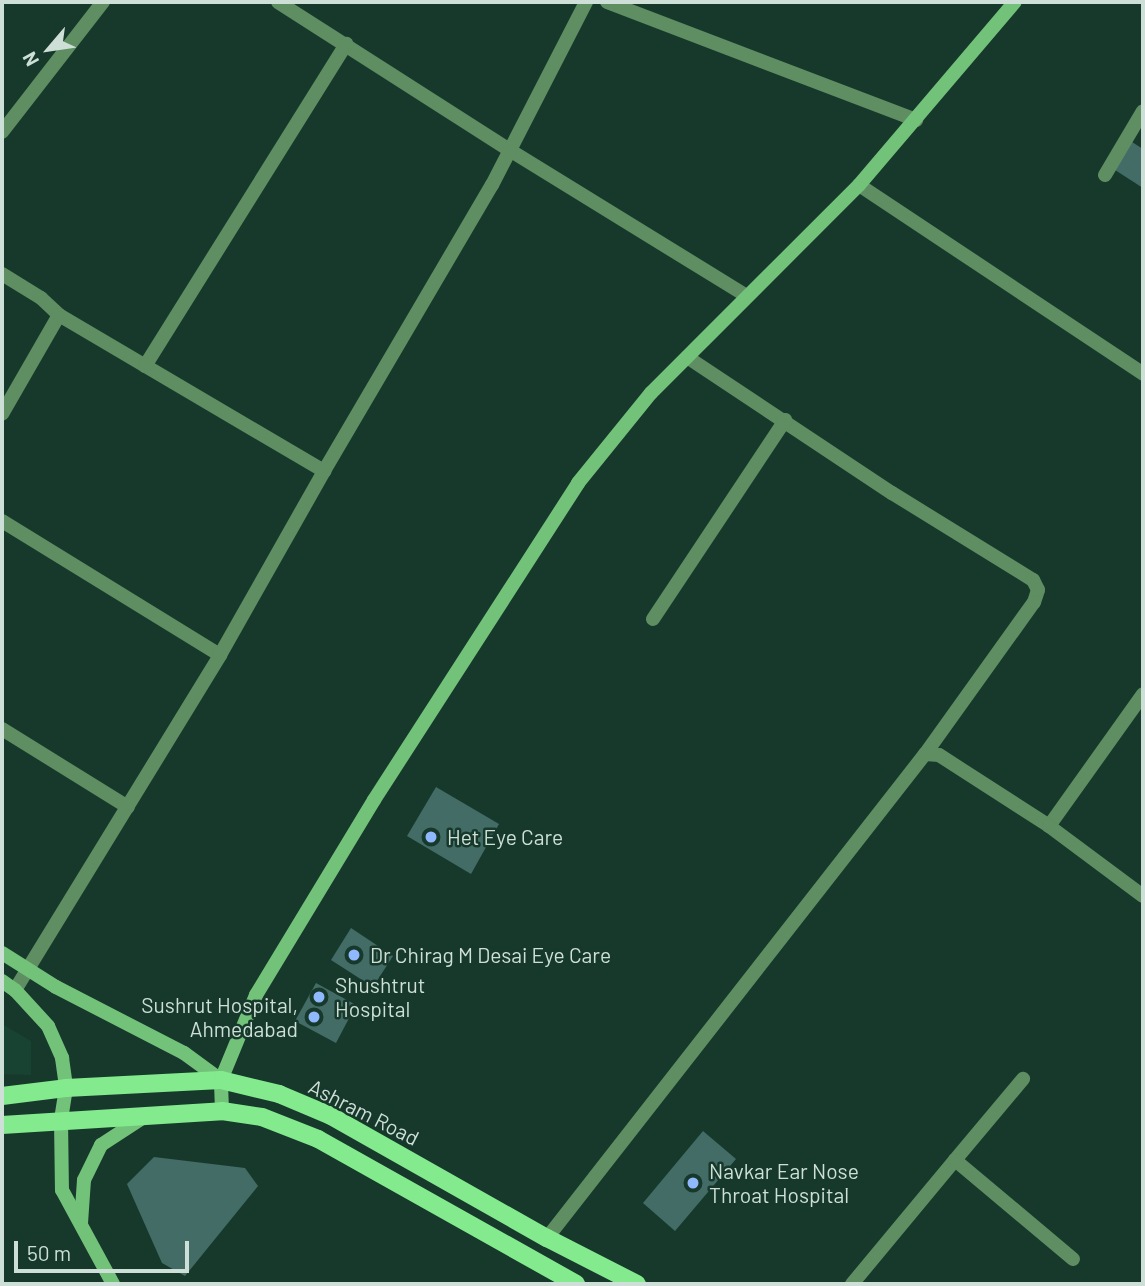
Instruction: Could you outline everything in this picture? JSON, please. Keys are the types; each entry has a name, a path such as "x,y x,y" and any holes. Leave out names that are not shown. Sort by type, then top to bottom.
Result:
{"main road":[{"name":"Ashram Road","path":"2,1096 66,1088 221,1080 279,1094 331,1116 547,1237 637,1284"},
{"path":"2,1125 222,1111 262,1117 318,1139 576,1284"}],"street":[{"path":"2,132 103,2"},
{"path":"278,2 303,8 346,44 511,151 747,296"},
{"path":"15,990 220,655 511,151 586,2"},
{"path":"607,2 916,120"},
{"path":"222,1111 221,1080 256,995 389,777 578,483 651,393 859,185 1015,2"},
{"path":"145,366 346,44"},
{"path":"1105,174 1143,111"},
{"path":"859,185 1143,374"},
{"path":"2,274 41,298 59,314 324,471"},
{"path":"2,414 59,314"},
{"path":"547,1237 925,754 1020,624 1038,590 1032,580 892,493 687,357"},
{"path":"653,619 785,420"},
{"path":"2,521 220,655"},
{"path":"1049,826 1143,694"},
{"path":"2,729 128,807"},
{"path":"925,754 939,755 1049,826 1143,896"},
{"path":"2,953 184,1054 221,1080"},
{"path":"2,981 15,990 48,1026 62,1058 66,1088 61,1120 62,1190 113,1284"},
{"path":"852,1284 1023,1079"},
{"path":"81,1225 84,1180 101,1145 147,1115"},
{"path":"956,1160 1073,1259"}],"shaded area":[{"path":"2,1024 31,1041 31,1075 2,1074"}],"building":[{"path":"1132,142 1143,149 1143,188 1115,170"},
{"path":"436,787 499,824 471,874 407,836"},
{"path":"351,928 393,956 373,987 331,960"},
{"path":"316,983 356,1005 336,1043 295,1021"},
{"path":"703,1131 736,1159 675,1231 643,1203"},
{"path":"154,1157 245,1168 258,1186 185,1276 162,1263 127,1184"}],"place":[{"name":"Het Eye Care","path":"431,837"},
{"name":"Dr Chirag M Desai Eye Care","path":"354,955"},
{"name":"Shushtrut Hospital","path":"319,997"},
{"name":"Sushrut Hospital, Ahmedabad","path":"314,1017"},
{"name":"Navkar Ear Nose Throat Hospital","path":"693,1183"}]}
